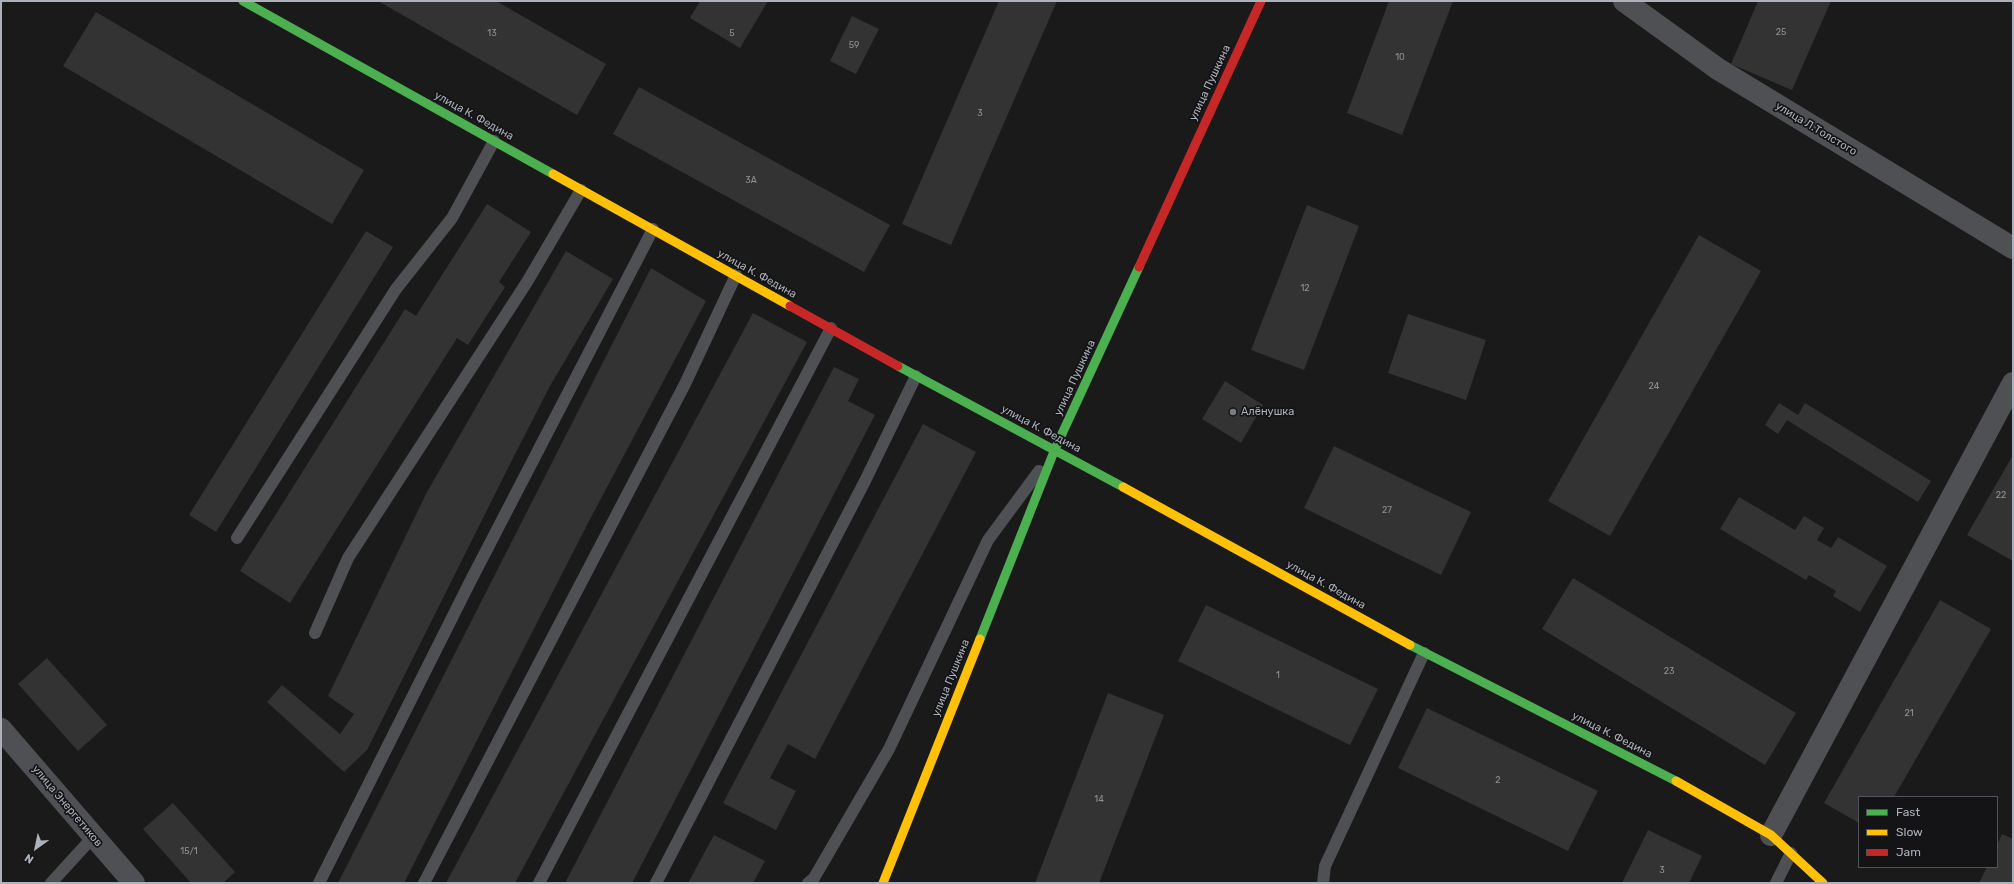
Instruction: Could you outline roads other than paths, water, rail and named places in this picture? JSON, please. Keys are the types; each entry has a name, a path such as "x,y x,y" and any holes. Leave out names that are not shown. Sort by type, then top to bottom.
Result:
{"street":[{"name":"улица К. Федина","path":"243,1 916,376 1055,449 1424,653 1693,790 1771,836 1823,883"},
{"name":"улица Пушкина","path":"886,882 1055,449 1261,1"},
{"name":"улица Л.Толстого","path":"1624,1 1718,69 2013,248"},
{"path":"1771,836 2013,383"},
{"name":"улица Энергетиков","path":"1,729 134,883"}],"lane":[{"path":"237,538 396,288 452,218 494,141"},
{"path":"315,633 348,558 528,282 581,190"},
{"path":"319,883 471,580 653,229"},
{"path":"424,883 685,384 736,275"},
{"path":"539,883 831,328"},
{"path":"656,883 865,481 916,376"},
{"path":"808,883 814,878 889,749 988,540 1055,449"},
{"path":"1323,883 1325,866 1424,653"},
{"path":"51,883 93,837"},
{"path":"1776,883 1791,853"}],"place":[{"name":"Алёнушка","path":"1233,412"}]}
